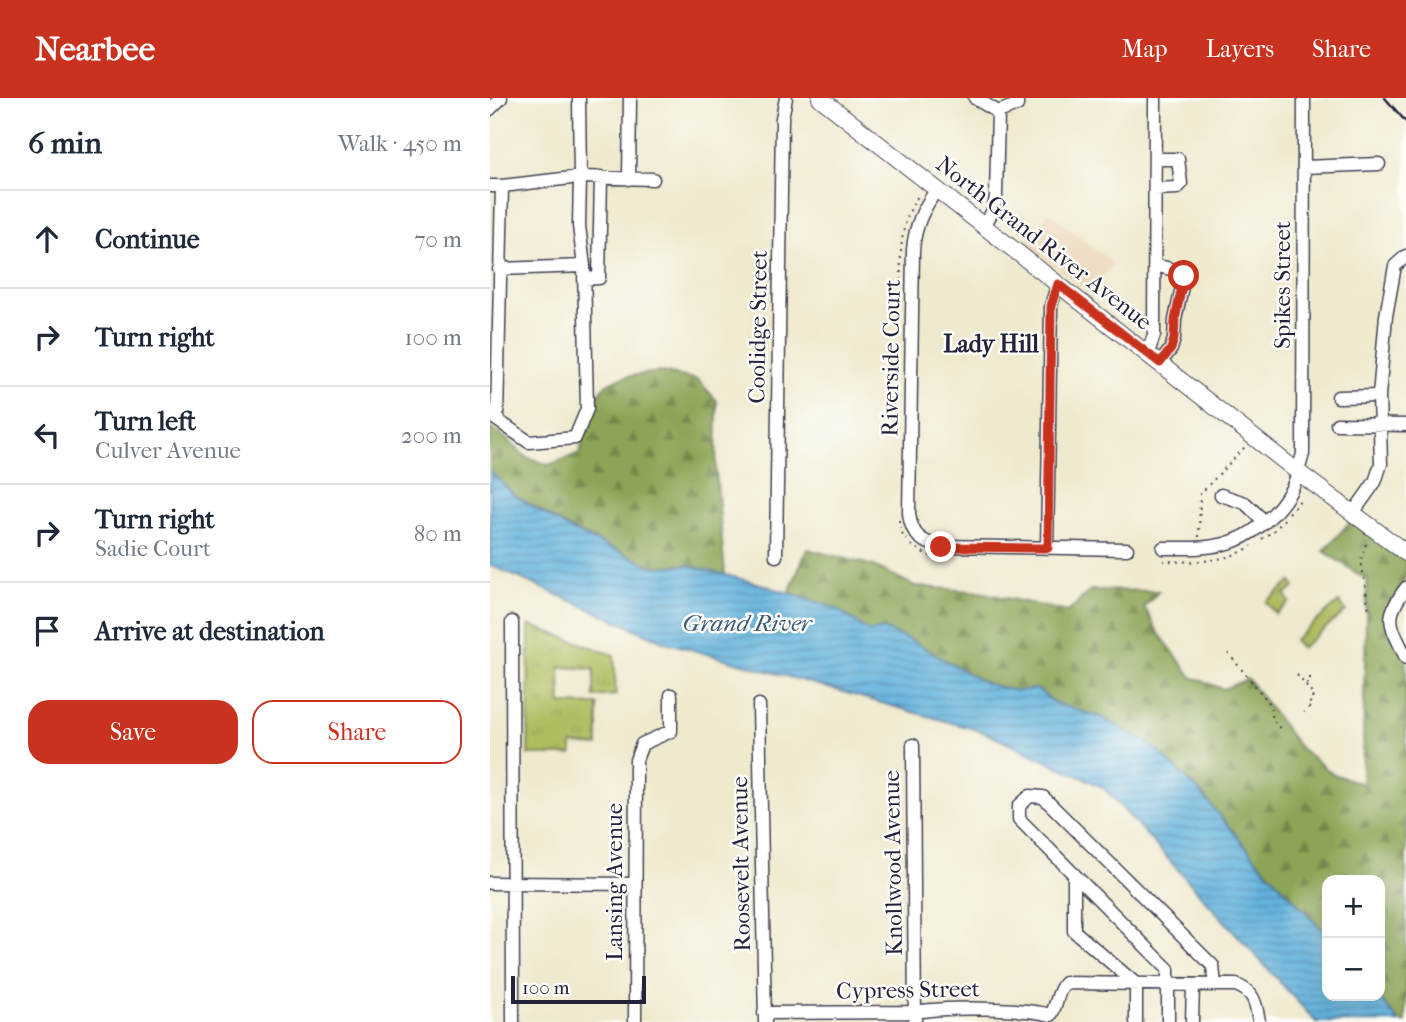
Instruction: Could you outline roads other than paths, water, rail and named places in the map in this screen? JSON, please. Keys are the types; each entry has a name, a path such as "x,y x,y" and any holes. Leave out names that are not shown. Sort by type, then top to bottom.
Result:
{"main road":[{"name":"North Grand River Avenue","path":"820,98 1298,472 1406,553"}],"street":[{"path":"490,109 501,98"},
{"path":"579,98 580,177 579,226 584,273 587,409 575,438 529,442 497,420 499,270 496,186 580,177 653,179"},
{"path":"629,179 630,98"},
{"name":"Coolidge Street","path":"776,556 782,118 786,98"},
{"path":"975,98 998,112"},
{"path":"998,112 1017,105 1017,98"},
{"path":"1155,98 1154,358 1171,349 1184,276 1178,271 1155,265"},
{"name":"Spikes Street","path":"1298,472 1303,454 1304,98"},
{"path":"985,226 994,209 996,196 998,112"},
{"path":"1155,159 1178,159 1181,184 1177,188 1155,189"},
{"path":"1304,167 1380,164"},
{"path":"499,270 584,273 599,278 601,177"},
{"name":"Riverside Court","path":"937,189 922,211 913,250 909,513 914,533 921,541 941,547 1048,548"},
{"path":"1353,513 1375,482 1381,464 1379,396 1386,316 1395,266 1406,256"},
{"path":"1058,284 1051,306 1048,548 1127,549"},
{"path":"1338,397 1379,396"},
{"path":"1337,424 1406,425"},
{"path":"1163,548 1199,548 1227,544 1244,537 1265,522 1292,489 1298,472"},
{"path":"1221,495 1245,503 1265,522"},
{"path":"1406,588 1393,606 1389,617 1406,658"},
{"path":"512,622 513,1022"},
{"name":"Lansing Avenue","path":"635,1022 636,760 642,744 671,731 671,695"},
{"name":"Roosevelt Avenue","path":"759,705 764,1017"},
{"name":"Knollwood Avenue","path":"913,745 915,1017"},
{"path":"1168,1022 1168,969 1019,819 1019,806 1030,796 1043,797 1213,965 1215,985"},
{"path":"1074,874 1074,931 1136,984 1136,1022"},
{"path":"490,883 635,884"},
{"path":"1053,1018 1065,983 1236,985 1250,992 1256,1004 1259,1022"},
{"path":"1192,1022 1193,985"},
{"name":"Cypress Street","path":"764,1017 915,1017 932,1009 1016,1011 1053,1018"}],"water":[{"name":"Grand River","path":"490,471 514,495 573,531 654,567 687,565 760,584 835,608 870,632 883,629 910,640 985,683 1015,691 1037,689 1055,703 1103,718 1153,746 1199,791 1258,861 1322,930 1322,1001 1382,1001 1399,1022 1316,1022 1103,787 981,731 665,642 490,565"}],"railway":[{"path":"1385,98 1406,122"}],"district":[{"name":"Lady Hill","path":"991,344"}]}
